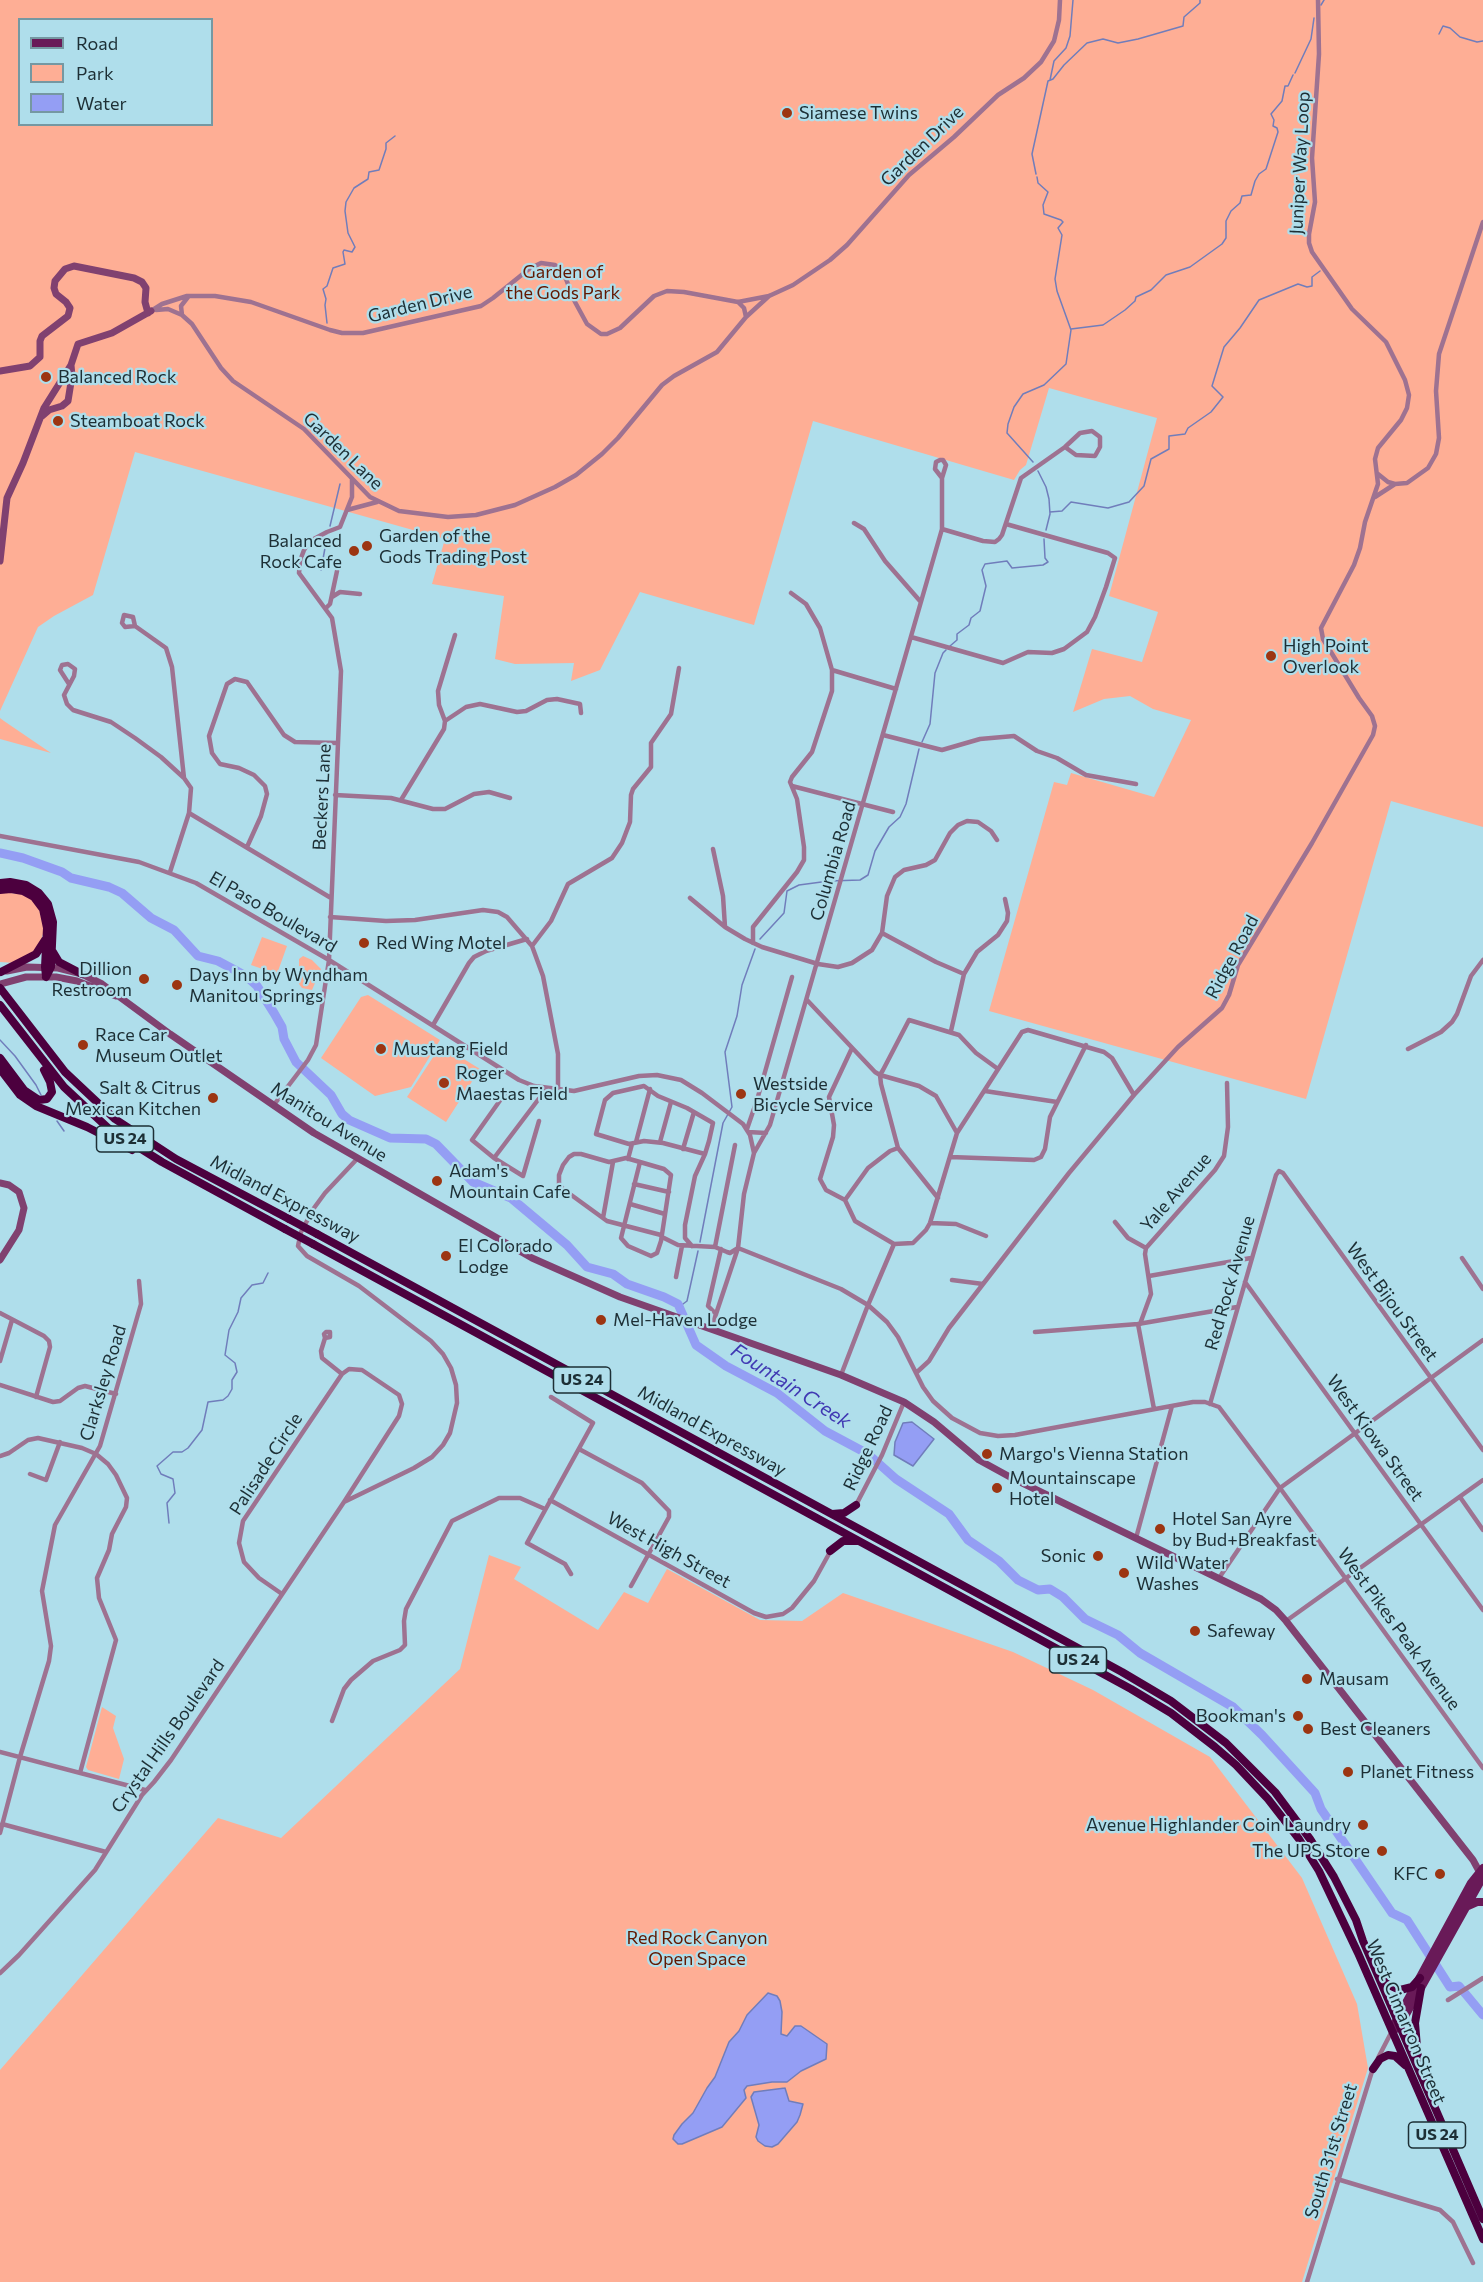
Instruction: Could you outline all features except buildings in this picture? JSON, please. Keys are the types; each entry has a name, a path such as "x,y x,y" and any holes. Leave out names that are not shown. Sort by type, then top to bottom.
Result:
{"highway":[{"path":"0,883 26,885 44,899 53,916 52,946 46,977"},
{"path":"0,890 23,891 38,901 47,920 48,967"},
{"path":"1,972 36,954 46,937"},
{"path":"52,946 57,960 82,974"},
{"name":"Midland Expressway","path":"0,986 65,1072 115,1119 176,1158 849,1523 1171,1701 1201,1722 1241,1756 1296,1818"},
{"name":"Midland Expressway","path":"0,1005 58,1080 97,1118 144,1152 1131,1689 1171,1713 1236,1765 1268,1799 1288,1825"},
{"path":"0,1058 19,1084 33,1098 42,1100 50,1096 52,1089 48,1076 31,1053 15,1024"},
{"path":"0,1069 20,1095 36,1106 87,1127 206,1187"},
{"path":"829,1513 844,1513 856,1505"},
{"path":"821,1520 835,1524 849,1523 856,1505"},
{"path":"830,1551 838,1530 862,1531"},
{"path":"830,1551 843,1541 858,1541"},
{"name":"West Cimarron Street","path":"1296,1818 1334,1877 1356,1920 1483,2219"},
{"name":"West Cimarron Street","path":"1288,1825 1310,1856 1328,1888 1483,2239"},
{"path":"1363,1941 1387,1984 1403,1990 1412,1987 1420,1978"},
{"path":"1421,1988 1415,2030 1422,2077"},
{"path":"1373,2069 1380,2059 1388,2055 1399,2058 1409,2071"}],"main road":[{"path":"0,371 30,366 40,357 42,336 68,316 70,308 56,294 55,282 65,269 74,266 134,278 142,282 146,288 145,302 149,312"},
{"name":"Garden Drive","path":"0,561 7,498 40,418 71,365 76,348 82,341 112,333 149,312"},
{"name":"Garden Drive","path":"40,418 49,410 62,406 68,401 72,375 71,365"},
{"name":"Manitou Avenue","path":"1,972 48,967 82,974 111,988 118,997"},
{"name":"Manitou Avenue","path":"0,986 17,979 46,977 76,981 118,997 273,1106 357,1159 532,1258 581,1281 673,1317 841,1375 903,1402 934,1422 990,1466 1261,1599 1286,1621 1482,1874"},
{"path":"0,1183 9,1185 19,1192 24,1208 19,1230 0,1260"},
{"name":"South 31st Street","path":"1438,1951 1466,1907 1482,1874"},
{"name":"South 31st Street","path":"1392,2031 1421,1988 1427,1971 1482,1874"},
{"path":"1466,1907 1483,1902"},
{"name":"South 31st Street","path":"1398,2022 1420,1978 1427,1971"}],"street":[{"name":"Garden Drive","path":"149,312 162,304 190,296 215,296 251,302 342,333 363,333 481,306 541,262 555,265 560,269 587,324 601,334 608,334 620,328 654,296 667,291 738,302 769,296 793,285 830,260 847,245 909,175 954,137 998,95 1024,78 1041,62 1053,41 1059,20 1060,0"},
{"name":"Juniper Way Loop","path":"1318,0 1319,54 1312,158 1315,202 1309,243 1312,252 1352,309 1386,342 1406,380 1409,395 1407,408 1401,420 1378,448 1377,472"},
{"path":"1377,472 1382,479 1395,484 1407,483 1419,477 1428,468 1436,454 1439,438 1436,391 1439,354 1483,222"},
{"path":"149,312 164,308 182,315 181,306 185,298 190,296"},
{"name":"Garden Lane","path":"182,315 192,324 221,368 233,381 304,429 377,502 408,513 458,517 489,513 515,505 576,475 602,454 662,385 717,352 746,317 769,296"},
{"path":"738,302 744,308 746,317"},
{"path":"942,529 994,542 1002,536 1021,478 1084,431 1092,431 1100,437 1100,447 1095,456 1076,455 1065,447"},
{"name":"Ridge Road","path":"916,1373 929,1361 949,1328 1134,1095 1178,1047 1211,1018 1226,1001 1238,965 1312,843 1373,735 1375,726 1372,716 1323,639 1321,628 1354,566 1367,515 1378,484 1377,472"},
{"name":"Beckers Lane","path":"273,1106 308,1060 316,1045 329,960 341,671 332,618 299,573 300,561 310,541 340,527 352,497 352,478"},
{"name":"Columbia Road","path":"711,1329 738,1248 744,1194 754,1153 766,1133 818,964 942,529 942,478"},
{"path":"1374,498 1395,484"},
{"path":"347,510 377,502"},
{"path":"854,523 864,529 885,561 920,601"},
{"path":"911,637 999,663 1008,662 1028,652 1052,653 1064,649 1086,632 1106,587 1115,558 1108,553 1006,524"},
{"path":"326,608 330,604 338,571"},
{"path":"332,597 340,592 360,594"},
{"path":"753,943 753,927 804,860 804,847 792,777 813,748 832,691 832,670 823,635 806,604 791,593"},
{"path":"135,626 166,648 172,667 184,778"},
{"path":"401,800 444,729 445,721 439,705 438,691 455,635"},
{"path":"532,946 551,921 568,884 612,858 622,843 630,822 631,795 633,789 651,767 651,743 671,714 680,668"},
{"path":"832,670 896,688"},
{"path":"247,847 261,816 267,794 265,786 254,775 239,768 220,764 210,748 211,729 227,684 235,679 247,682 284,735 295,742 338,743"},
{"path":"69,684 64,695 67,704 73,710 111,722 161,757 184,778 191,788 189,813 170,872"},
{"path":"445,721 466,707 480,704 517,712 526,711 547,700 558,699 580,704 581,713"},
{"path":"883,735 942,750 980,739 1014,736 1037,751 1057,758 1086,775 1136,784"},
{"path":"792,786 892,812"},
{"path":"336,795 401,800 433,809 445,809 474,794 489,792 510,798"},
{"path":"189,813 331,898"},
{"path":"690,898 725,927 753,943 818,964 838,967 852,963 872,950 882,933 887,896 895,877 904,870 926,866 935,860 950,833 958,825 967,821 978,822 991,831 997,840"},
{"name":"El Paso Boulevard","path":"0,836 128,860 170,872 208,889 329,960 519,1080 558,1090 581,1090 639,1076 666,1076 687,1082 732,1114 747,1130 754,1153"},
{"path":"713,849 723,896 725,927"},
{"path":"951,1031 964,974 977,952 993,941 1003,928 1008,913 1005,899"},
{"path":"330,917 415,920 483,910 507,917 532,946 543,976 558,1054 558,1090"},
{"path":"882,933 964,974"},
{"path":"433,1025 474,957 486,951 527,939"},
{"path":"1408,1049 1441,1032 1453,1020 1471,976 1483,960"},
{"path":"766,1133 747,1130 792,977"},
{"path":"807,1000 880,1076 919,1086 931,1092 941,1103 957,1133"},
{"path":"938,1198 898,1148 880,1076 909,1020 951,1031 964,1039 976,1053 998,1069"},
{"path":"852,1048 829,1097 834,1125 833,1137 820,1179 826,1190 845,1200 855,1221 894,1244 913,1243 930,1223 957,1133 1024,1031 1086,1045 1104,1052 1112,1058 1134,1095"},
{"path":"950,1157 1034,1160 1044,1154 1048,1126 1056,1102 1086,1045"},
{"name":"Yale Avenue","path":"1146,1248 1215,1170 1224,1156 1228,1127 1227,1083"},
{"path":"692,1246 685,1238 685,1225 695,1176 705,1154 713,1126 711,1121 642,1086 613,1093 604,1103 596,1134 634,1143 660,1142 705,1154"},
{"path":"494,1158 547,1088"},
{"path":"628,1159 650,1089"},
{"path":"984,1091 1056,1102"},
{"path":"506,1092 472,1140 494,1158 523,1176 539,1121"},
{"path":"660,1142 671,1102"},
{"path":"683,1149 694,1112"},
{"path":"715,1316 708,1306 735,1145"},
{"path":"845,1200 868,1168 890,1151 898,1148"},
{"path":"640,1162 630,1204 624,1225 621,1235 623,1242 649,1256 657,1253 661,1236 671,1175 668,1171 640,1162 628,1159 613,1162 574,1154 567,1158 558,1178 559,1184 609,1222 624,1225 661,1236 670,1243 682,1246 718,1248 729,1252 738,1248 842,1288 868,1305 893,1329 923,1387 940,1408 963,1425 990,1435 1015,1435 1172,1406 1199,1402 1210,1404"},
{"path":"344,1502 432,1457 450,1433 458,1403 451,1368 443,1354 431,1341 359,1286 307,1256 298,1246 301,1232 314,1208 357,1159"},
{"path":"603,1218 613,1162"},
{"name":"Red Rock Avenue","path":"1210,1404 1251,1258 1279,1171"},
{"name":"West Bijou Street","path":"1279,1171 1283,1173 1483,1450"},
{"path":"634,1184 669,1192"},
{"path":"630,1204 665,1214"},
{"path":"1115,1222 1128,1238 1146,1248 1145,1254 1152,1289 1139,1324 1154,1409"},
{"path":"930,1223 956,1224 986,1236"},
{"path":"841,1375 894,1244"},
{"path":"676,1277 682,1246"},
{"path":"1149,1276 1251,1258"},
{"path":"1462,1258 1483,1289"},
{"path":"952,1280 983,1284"},
{"name":"Clarksley Road","path":"0,1833 20,1757 50,1661 51,1639 42,1604 42,1591 55,1525 96,1454 116,1394 141,1304 139,1281"},
{"name":"West Kiowa Street","path":"1245,1282 1483,1610"},
{"path":"1035,1332 1139,1324 1238,1306"},
{"path":"0,1313 44,1336 49,1341 50,1347 36,1397"},
{"path":"0,1361 12,1320"},
{"path":"325,1338 321,1351 322,1358 342,1374"},
{"path":"1219,1578 1280,1488 1483,1340"},
{"name":"Crystal Hills Boulevard","path":"0,1973 88,1878 145,1790 171,1760 399,1416 402,1401 396,1392 362,1370 352,1368 342,1374"},
{"name":"Palisade Circle","path":"282,1594 259,1578 244,1562 239,1543 242,1526 246,1515 342,1374"},
{"path":"0,1385 56,1402 85,1386 116,1394"},
{"path":"550,1397 593,1423 527,1543 565,1564 571,1574"},
{"name":"Ridge Road","path":"856,1505 882,1455 903,1402"},
{"name":"West Pikes Peak Avenue","path":"1210,1404 1218,1407 1225,1414 1483,1768"},
{"path":"1136,1538 1172,1406"},
{"path":"0,1456 33,1439 45,1438 60,1442 96,1454 108,1464 126,1494 127,1503 112,1534 109,1550 97,1578 99,1598 116,1640 80,1773"},
{"path":"30,1474 46,1480 60,1442"},
{"path":"579,1449 636,1479 668,1509 669,1517 631,1586"},
{"path":"1286,1621 1422,1526 1483,1480"},
{"path":"1460,1497 1483,1530"},
{"path":"332,1721 344,1689 351,1680 373,1661 400,1650 405,1645 406,1609 452,1521 500,1498 520,1498 544,1509"},
{"name":"West High Street","path":"550,1500 754,1613 766,1617 788,1612 801,1599 830,1551"},
{"path":"0,1752 145,1790"},
{"path":"2,1824 106,1852"},
{"path":"1448,2000 1483,1978"},
{"name":"South 31st Street","path":"1307,2282 1337,2179 1373,2069 1392,2031"},
{"path":"1337,2179 1440,2210 1453,2222 1473,2263"}],"green space":[{"name":"Garden of the Gods Park","path":"0,0 1483,0 1483,827 1391,801 1306,1099 989,1011 1054,782 1067,785 1071,773 1154,797 1191,720 1153,709 1130,696 1104,699 1073,712 1092,649 1142,662 1158,612 1109,596 1157,418 1049,388 1026,465 1014,480 813,421 754,625 640,592 600,670 571,681 574,663 515,664 495,659 504,596 432,584 445,539 135,452 93,595 38,627 0,711"},
{"path":"0,718 4,721 51,753 0,739"},
{"path":"0,892 21,894 31,899 39,908 44,930 35,951 16,963 0,962"},
{"path":"262,937 287,946 277,974 251,965"},
{"path":"303,956 312,960 321,969 312,990 302,988 299,984 299,959"},
{"name":"Mustang Field","path":"368,995 440,1040 411,1087 375,1096 321,1058 361,997"},
{"name":"Roger Maestas Field","path":"441,1045 480,1069 446,1122 407,1097"},
{"name":"Red Rock Canyon Open Space","path":"489,1555 521,1567 514,1579 598,1630 624,1592 648,1603 667,1569 760,1620 802,1621 843,1593 1013,1652 1093,1690 1210,1757 1302,1878 1357,2004 1368,2068 1302,2282 0,2282 0,2070 218,1818 281,1838 460,1669"},
{"path":"102,1707 116,1716 113,1728 124,1759 119,1779 88,1770 86,1767"}],"water":[{"path":"912,1422 934,1439 913,1466 894,1455 895,1442 903,1423"},
{"path":"768,1993 777,1996 780,2001 781,2034 787,2036 795,2026 801,2026 827,2044 826,2059 801,2071 787,2082 747,2086 744,2090 746,2098 722,2127 678,2144 673,2139 674,2135 693,2113 715,2077 729,2042 739,2031 747,2015"},
{"path":"785,2088 789,2101 803,2104 800,2115 797,2122 778,2144 772,2147 765,2146 756,2137 759,2125 751,2097 754,2092"}],"waterway":[{"path":"1050,80 1054,61 1066,48 1070,36 1073,0"},
{"path":"1036,174 1032,154 1048,81 1053,79 1087,43 1103,39 1118,43 1183,26 1184,17 1200,3 1200,0"},
{"path":"1321,5 1324,0"},
{"path":"1295,73 1311,39 1314,18"},
{"path":"1439,34 1443,26 1450,28 1460,37 1477,42 1483,41"},
{"path":"1071,329 1103,325 1125,310 1135,301 1136,297 1151,290 1166,275 1190,267 1222,244 1226,238 1226,221 1231,211 1240,203 1242,196 1251,195 1259,174 1266,169 1278,132 1273,126 1274,120 1271,114 1282,101 1285,86 1288,86 1293,75"},
{"path":"327,323 326,299 323,289 327,286 333,268 345,264 344,250 352,252 355,247 348,233 346,202 354,188 368,179 369,172 379,170 386,143 395,136"},
{"path":"1033,462 1007,433 1008,424 1014,407 1023,394 1044,385 1066,364 1071,330 1055,279 1062,235 1058,228 1063,222 1044,214 1043,205 1048,192 1038,183 1037,177"},
{"path":"1050,512 1062,511 1071,502 1108,508 1129,502 1144,486 1151,459 1169,449 1169,436 1185,434 1188,428 1211,412 1223,397 1212,386 1224,347 1259,300 1298,284 1312,286 1312,277 1320,271"},
{"path":"1038,471 1049,499 1050,514 1046,530"},
{"path":"330,526 340,484"},
{"path":"321,570 327,537"},
{"path":"950,646 957,640 957,634 969,625 971,618 980,611 986,586 982,570 985,564 1007,561 1012,568 1043,565 1048,562 1045,558 1044,539"},
{"path":"922,742 930,724 935,673 946,650"},
{"path":"760,939 784,913 787,891 799,885 860,880 868,875 875,851 889,827 900,817 906,804 919,749"},
{"name":"Fountain Creek","path":"0,853 23,858 62,872 71,878 109,887 122,893 151,918 174,930 198,956 218,961 246,976 257,986 274,1013 296,1062 331,1095 342,1114 349,1120 390,1138 426,1139 436,1144 473,1182 511,1198 567,1245 587,1267 613,1274 627,1284 678,1304 696,1345 726,1366 777,1393 825,1431 868,1454 896,1479 949,1514 968,1540 999,1561 1018,1580 1038,1590 1050,1589 1063,1597 1085,1619 1118,1635 1140,1653 1233,1707 1315,1793 1321,1809 1392,1913 1407,1920 1450,1987 1459,1986 1483,2015"},
{"path":"700,1242 723,1123 732,1107 725,1052 737,1016 742,985 755,949"},
{"path":"0,1040 15,1056 41,1095"},
{"path":"57,1121 64,1131"},
{"path":"679,1307 687,1301 698,1251"},
{"path":"169,1523 167,1503 175,1493 173,1479 161,1474 157,1466 173,1452 182,1452 188,1448 202,1430 208,1402 223,1400 228,1396 232,1389 232,1380 237,1372 235,1363 225,1355 229,1330 238,1312 241,1298 252,1285 263,1283 268,1273"}],"place":[{"name":"Siamese Twins","path":"787,113"},
{"name":"Balanced Rock","path":"46,377"},
{"name":"Steamboat Rock","path":"58,421"},
{"name":"Garden of the Gods Trading Post","path":"367,546"},
{"name":"Balanced Rock Cafe","path":"354,551"},
{"name":"High Point Overlook","path":"1271,656"},
{"name":"Red Wing Motel","path":"364,943"},
{"name":"Dillion Restroom","path":"144,979"},
{"name":"Days Inn by Wyndham Manitou Springs","path":"177,985"},
{"name":"Race Car Museum Outlet","path":"83,1045"},
{"name":"Mustang Field","path":"381,1049"},
{"name":"Roger Maestas Field","path":"444,1083"},
{"name":"Westside Bicycle Service","path":"741,1094"},
{"name":"Salt & Citrus Mexican Kitchen","path":"213,1098"},
{"name":"Adam's Mountain Cafe","path":"437,1181"},
{"name":"El Colorado Lodge","path":"446,1256"},
{"name":"Mel-Haven Lodge","path":"601,1320"},
{"name":"Margo's Vienna Station","path":"987,1454"},
{"name":"Mountainscape Hotel","path":"997,1488"},
{"name":"Hotel San Ayre by Bud+Breakfast","path":"1160,1529"},
{"name":"Sonic","path":"1098,1556"},
{"name":"Wild Water Washes","path":"1124,1573"},
{"name":"Safeway","path":"1195,1631"},
{"name":"Mausam","path":"1307,1679"},
{"name":"Bookman's","path":"1298,1716"},
{"name":"Best Cleaners","path":"1308,1729"},
{"name":"Planet Fitness","path":"1348,1772"},
{"name":"Avenue Highlander Coin Laundry","path":"1363,1825"},
{"name":"The UPS Store","path":"1382,1851"},
{"name":"KFC","path":"1440,1874"}]}
